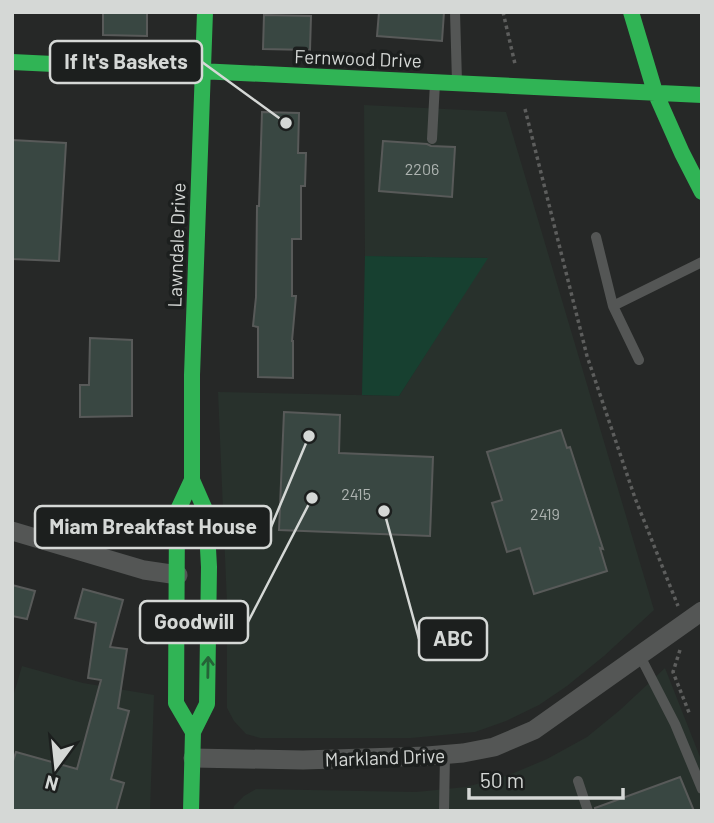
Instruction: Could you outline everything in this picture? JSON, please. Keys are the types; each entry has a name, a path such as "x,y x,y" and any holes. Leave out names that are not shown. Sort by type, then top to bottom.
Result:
{"main road":[{"name":"Lawndale Drive","path":"191,811 193,732 207,704 209,567 206,512 192,480 193,361 205,12"},
{"path":"631,12 655,92 702,191"},
{"name":"Fernwood Drive","path":"12,62 702,94"},
{"name":"Lawndale Drive","path":"192,480 177,512 176,703 193,732"}],"street":[{"path":"12,531 144,570 178,575"},
{"name":"Markland Drive","path":"193,758 303,760 445,755 494,747 534,730 702,611"}],"lane":[{"path":"455,12 457,83"},
{"path":"432,139 435,82"},
{"path":"596,237 613,306 639,360"},
{"path":"613,306 702,262"},
{"path":"640,656 675,724 702,789"},
{"path":"444,811 445,755"},
{"path":"578,781 588,811"}],"path":[{"path":"503,12 587,356 635,498 685,623 673,672 692,721"}],"shaded area":[{"path":"364,105 506,112 654,610 567,686 539,705 475,732 411,738 260,738 246,734 227,708 227,604 218,392 399,396 487,258 365,256"},
{"path":"22,666 83,683 154,695 150,811 12,811 12,700"},
{"path":"665,668 702,762 702,811 233,811 234,806 244,796 256,789 416,792 466,787 509,775 547,759 587,737"}],"green space":[{"path":"365,256 488,258 399,396 362,395"}],"building":[{"path":"103,12 147,12 147,36 103,35"},
{"path":"379,12 444,12 442,41 377,36"},
{"path":"264,15 311,16 310,50 263,49"},
{"path":"262,112 299,113 298,153 306,153 305,186 301,186 301,239 292,239 292,296 296,296 292,341 293,378 258,377 258,327 253,326"},
{"path":"12,140 66,143 59,261 12,259"},
{"path":"383,141 455,147 452,197 379,191"},
{"path":"90,338 132,340 132,416 80,417 80,385 89,385"},
{"path":"284,412 340,415 339,453 433,457 430,536 279,530"},
{"path":"561,430 567,448 570,447 603,549 600,548 607,571 534,594 520,548 507,552 492,503 502,500 487,452"},
{"path":"12,585 35,591 27,619 12,616"},
{"path":"83,589 123,600 110,647 127,649 118,708 129,711 111,779 124,783 116,811 12,811 12,764 16,752 77,769 101,680 88,678 96,623 75,618"},
{"path":"680,777 694,811 595,811 595,808"}],"traffic: fast":[{"path":"191,811 193,732 207,704 209,567 206,512 192,480 192,375 205,12"},
{"path":"631,12 655,92 702,192"},
{"path":"12,62 702,95"},
{"path":"192,480 177,512 176,703 193,732"}],"place":[{"name":"If It's Baskets","path":"286,123"},
{"name":"Miam Breakfast House","path":"309,436"},
{"name":"Goodwill","path":"312,498"},
{"name":"ABC","path":"384,511"}]}
